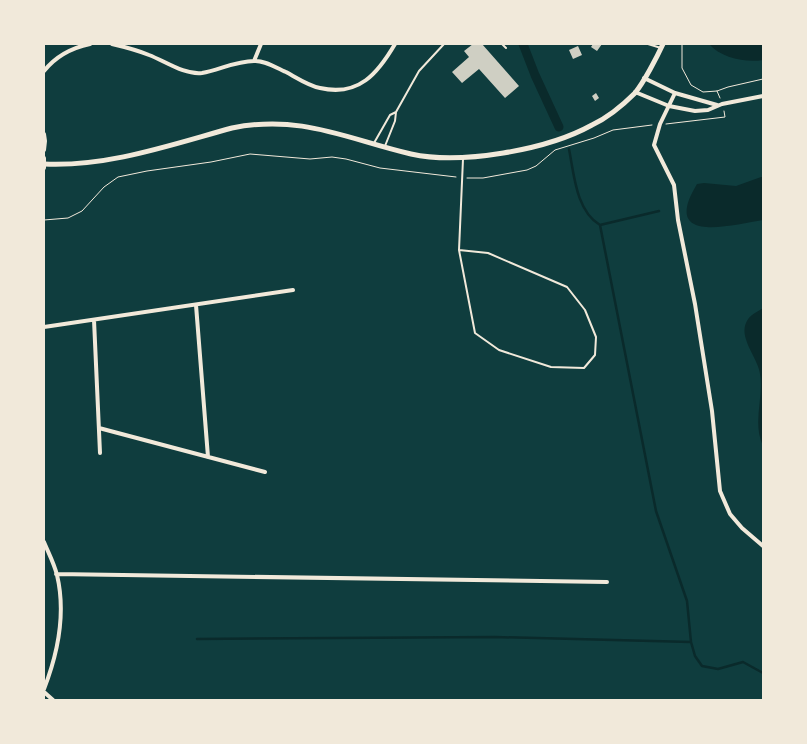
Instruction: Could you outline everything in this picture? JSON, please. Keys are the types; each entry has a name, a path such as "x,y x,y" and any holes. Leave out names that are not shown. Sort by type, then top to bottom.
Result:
{"street":[{"path":"44,71 53,60 79,46 90,44"},
{"path":"112,44 142,52 188,72 201,73 254,60 266,63 319,88 346,89 360,85 373,76 395,44"},
{"path":"254,60 261,44"},
{"path":"44,164 76,165 113,160 232,128 266,123 284,123 312,127 412,154 434,157 463,157 513,151 578,132 606,117 635,92 662,46"},
{"path":"644,78 676,94 720,104"},
{"path":"635,92 669,106 695,111 708,110 720,104 763,96"},
{"path":"676,94 660,124 654,145 674,185 678,220 712,411 720,491 730,514 742,528 763,546"},
{"path":"44,134 44,150"},
{"path":"44,158 44,168"},
{"path":"44,327 293,290"},
{"path":"196,305 208,457"},
{"path":"94,320 100,453"},
{"path":"100,428 265,472"},
{"path":"44,542 56,574 60,610 57,650 44,690 54,700"},
{"path":"56,574 607,582"}],"lane":[{"path":"385,147 395,121 396,112 419,71 444,44"},
{"path":"502,44 506,48"},
{"path":"648,44 662,46"},
{"path":"374,143 390,115 396,112"},
{"path":"459,250 488,253 567,287 584,310 596,337 595,355 584,368 550,367 499,350 475,333 459,250 463,157"}],"path":[{"path":"682,44 682,68 692,85 703,92 717,92 728,87 763,79"},
{"path":"44,220 68,218 82,211 104,187 118,177 250,154 310,159 332,157 380,168 463,177 483,178 528,170 536,166 555,150 613,130 725,118 717,92"}],"water":[{"path":"709,44 763,44 763,60 749,61 727,56"},
{"path":"763,177 763,220 718,227 704,227 693,224 687,216 688,203 697,184 736,186"},
{"path":"763,308 763,446 758,428 761,392 760,374 747,342 745,329 749,318"}],"building":[{"path":"473,44 482,44 519,86 505,98 479,69 462,83 452,72 469,57 464,51"},
{"path":"593,44 602,44 597,51 591,47"},
{"path":"578,46 582,55 573,59 569,50"},
{"path":"596,93 599,98 595,101 592,96"}],"waterway":[{"path":"523,44 559,127"},
{"path":"569,149 577,191 581,201 592,219 600,225 656,511 687,601 691,642 695,656 702,666 718,669 743,662 763,673"},
{"path":"600,225 659,211"},
{"path":"197,639 495,637 691,642"}]}
